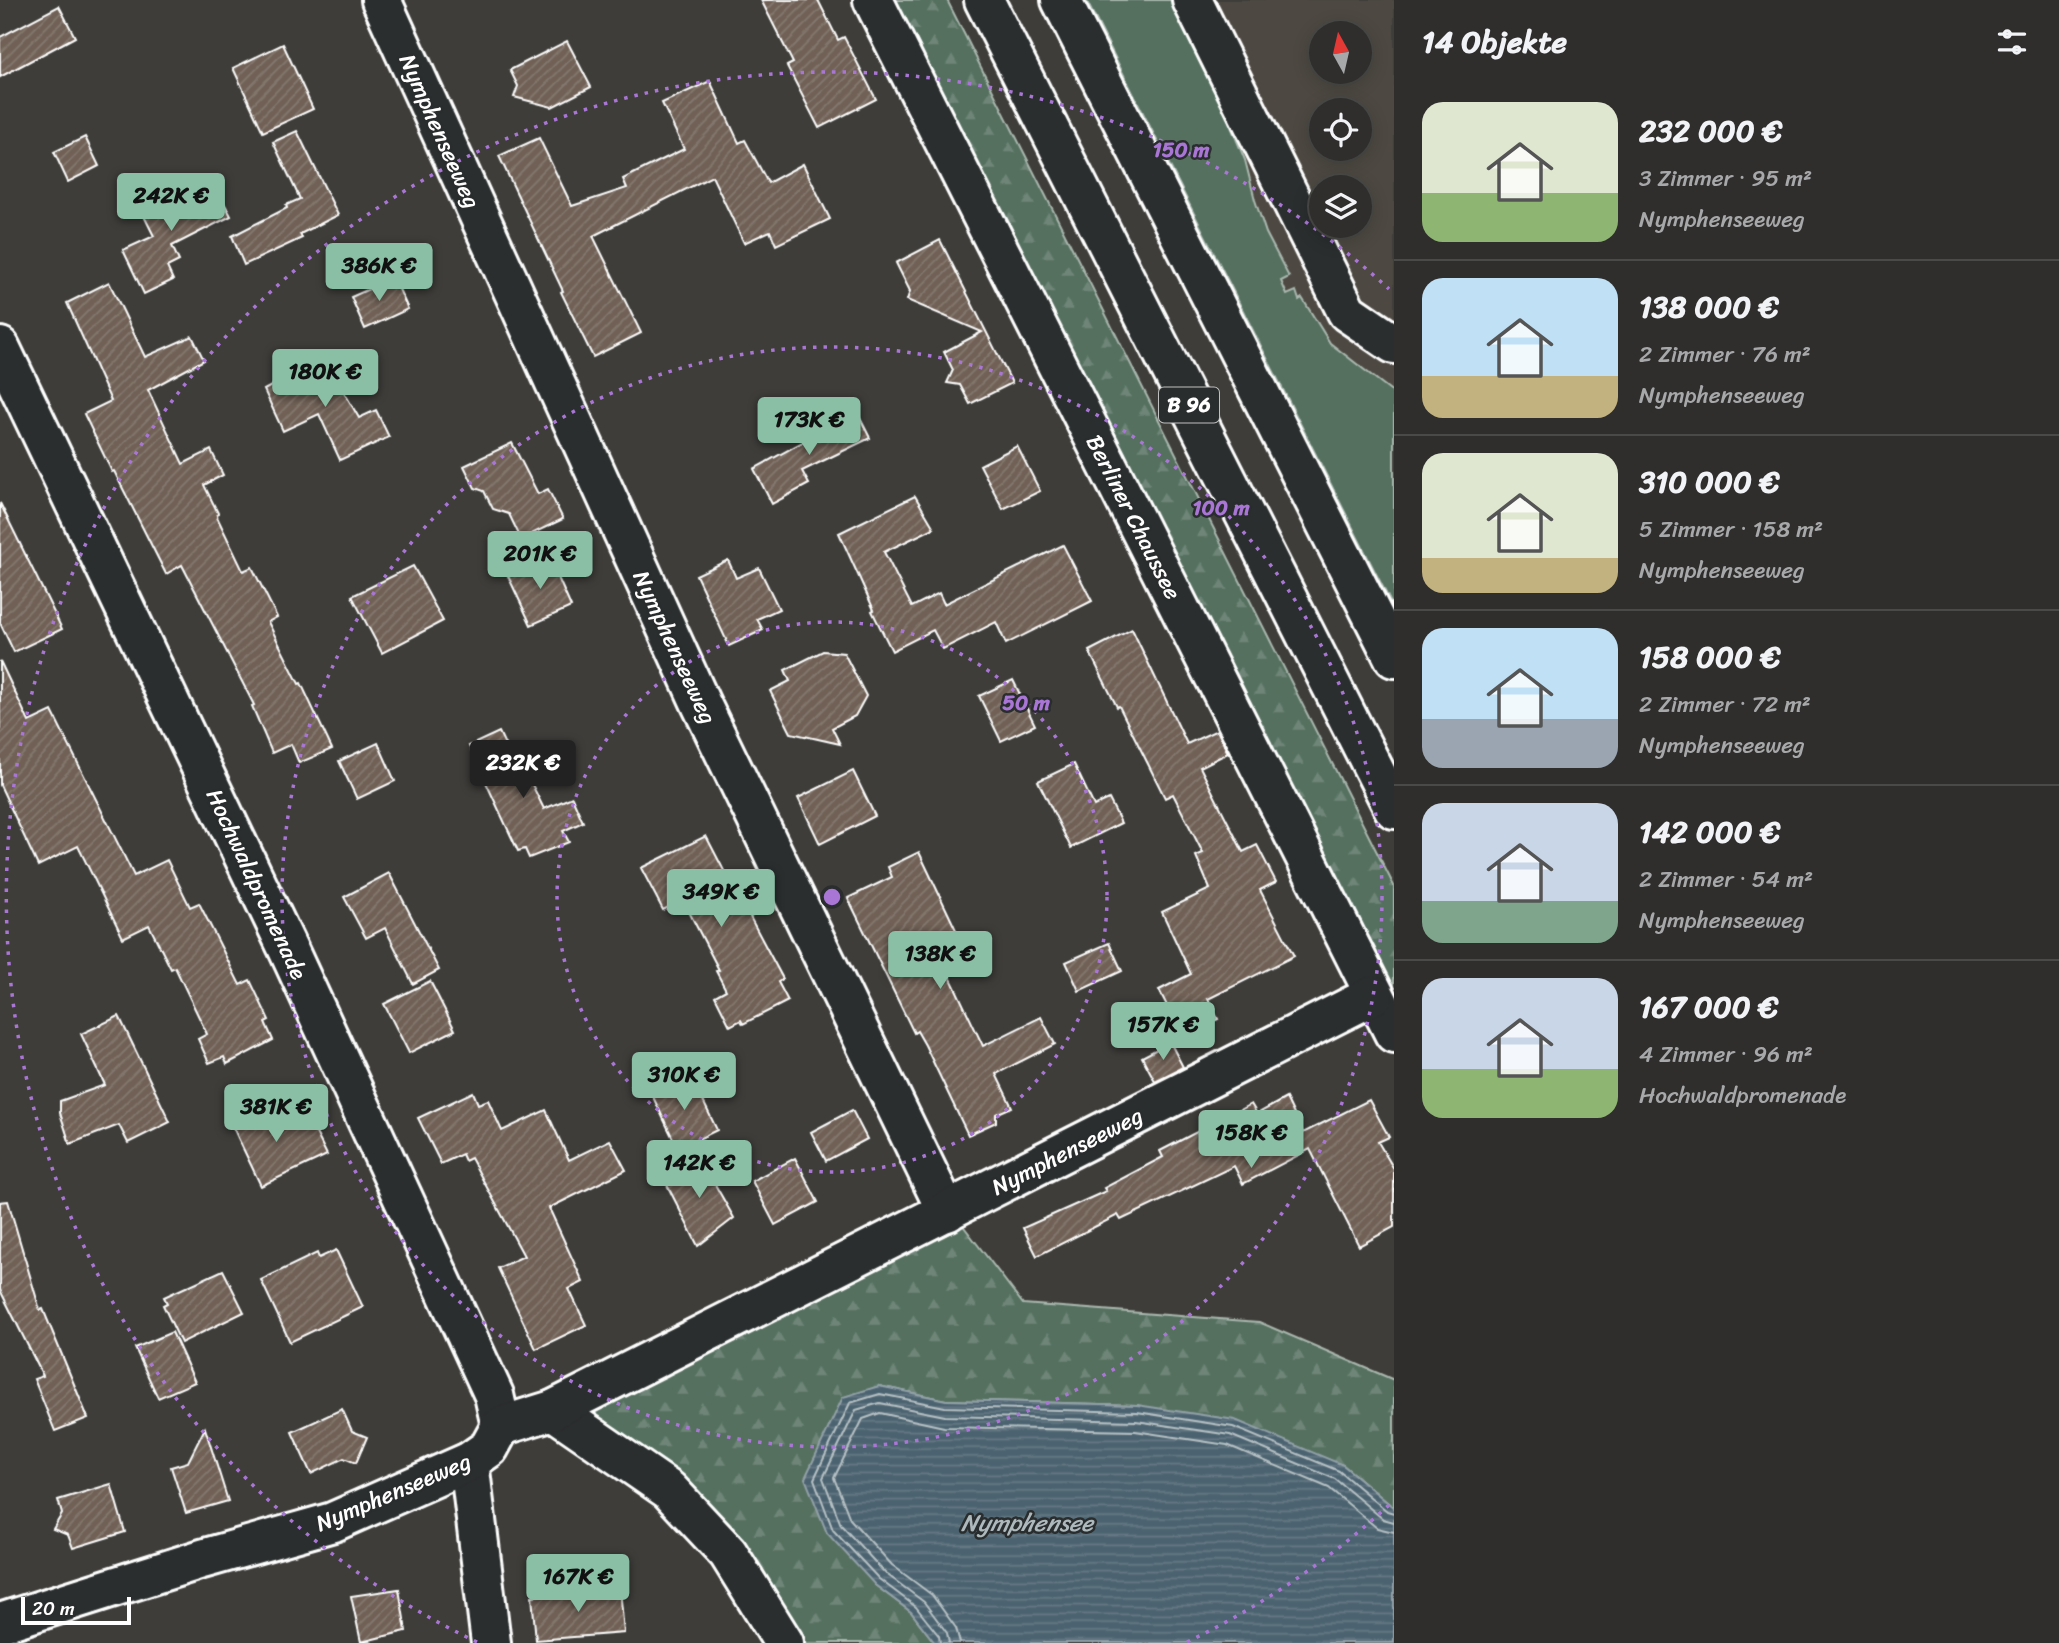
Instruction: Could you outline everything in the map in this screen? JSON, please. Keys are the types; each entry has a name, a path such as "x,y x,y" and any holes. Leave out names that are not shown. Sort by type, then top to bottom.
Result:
{"street":[{"name":"Nymphenseeweg","path":"381,0 701,704 947,1212"},
{"name":"Berliner Chaussee","path":"873,0 1394,1033"},
{"name":"B 96","path":"984,0 1394,809"},
{"path":"1061,0 1394,658"},
{"path":"1192,0 1347,312 1394,344"},
{"name":"Hochwaldpromenade","path":"0,347 287,947 494,1395 501,1426"},
{"name":"Nymphenseeweg","path":"0,1623 202,1559 333,1522 469,1462 489,1448 501,1426 553,1410 1374,995"},
{"path":"553,1410 669,1490 728,1553 784,1643"},
{"path":"469,1462 491,1643"}],"shaded area":[{"path":"1145,0 1394,0 1394,447 1304,357"}],"green space":[{"path":"891,0 947,0 1394,886 1394,994"},
{"path":"1086,0 1171,0 1213,83 1245,160 1266,233 1289,277 1281,281 1287,295 1296,291 1299,300 1302,298 1330,343 1394,393 1394,609"},
{"path":"958,1219 1023,1304 1259,1322 1394,1380 1394,1508 1343,1465 1137,1405 946,1400 879,1386 875,1585 911,1612 935,1643 794,1643 735,1547 563,1411"}],"water":[{"name":"Nymphensee","path":"879,1386 946,1400 1137,1405 1235,1420 1343,1465 1394,1508 1394,1643 935,1643 911,1612 875,1585 827,1533 805,1478 843,1397"}],"building":[{"path":"761,0 818,0 838,40 844,37 876,99 819,128 787,66 793,63"},
{"path":"59,6 75,37 0,77 0,37"},
{"path":"567,41 591,87 552,107 514,97 518,86 510,70"},
{"path":"283,44 313,109 263,132 233,68"},
{"path":"710,81 739,143 745,140 768,183 803,164 830,219 776,245 770,231 744,243 712,176 593,236 641,333 593,357 499,156 539,138 572,206 627,188 623,179 684,149 662,103"},
{"path":"297,131 338,215 300,234 302,238 244,265 232,236 300,199 273,142"},
{"path":"85,137 99,166 68,182 54,152"},
{"path":"216,187 231,216 172,246 179,261 167,267 173,280 144,294 123,250 154,236 139,206 172,189 179,204"},
{"path":"940,240 1012,383 970,404 960,385 947,383 953,370 944,352 982,332 907,300 910,291 896,263"},
{"path":"394,278 408,309 365,329 351,297"},
{"path":"109,282 145,357 192,336 204,360 148,390 183,464 211,450 223,475 204,485 243,571 252,567 277,617 268,622 332,749 299,763 291,744 272,753 252,706 254,705 182,565 166,574 84,414 111,401 67,303"},
{"path":"324,357 359,418 376,410 389,437 340,460 319,414 283,431 264,390"},
{"path":"857,412 870,438 802,471 809,484 772,504 754,469"},
{"path":"512,443 538,494 548,489 563,519 521,539 509,514 493,509 484,491 475,488 464,466"},
{"path":"1017,446 1040,491 1003,509 980,465"},
{"path":"915,496 934,528 884,552 912,607 939,593 944,604 1063,545 1092,601 1006,644 996,622 943,649 933,630 892,651 839,533"},
{"path":"0,503 62,629 14,652 0,623"},
{"path":"549,557 571,607 531,625 508,576"},
{"path":"728,560 736,578 759,568 779,609 757,619 763,630 729,646 696,575"},
{"path":"413,566 443,621 382,653 352,596"},
{"path":"1132,629 1187,744 1217,730 1228,753 1200,767 1243,852 1257,845 1276,882 1260,890 1294,956 1208,999 1218,1019 1183,1037 1159,990 1191,974 1162,912 1210,889 1196,856 1203,853 1173,794 1165,798 1089,651"},
{"path":"823,651 844,653 866,696 855,716 832,728 840,744 791,733 770,691 790,681 785,670"},
{"path":"0,661 29,722 52,711 134,876 167,860 190,907 199,903 240,985 250,980 269,1020 265,1022 273,1040 227,1064 224,1057 209,1063 198,1039 207,1034 175,967 171,969 149,925 123,938 78,846 38,866 0,785"},
{"path":"1013,680 1035,725 1001,741 979,696"},
{"path":"499,732 508,751 515,750 544,809 572,797 583,822 563,831 569,842 529,858 525,849 518,851 469,746"},
{"path":"378,743 395,781 357,799 339,761"},
{"path":"1074,764 1094,806 1109,799 1121,823 1071,848 1038,781"},
{"path":"853,771 875,816 820,844 798,798"},
{"path":"706,836 734,890 738,888 752,916 750,917 783,979 778,982 788,1001 743,1024 741,1020 730,1026 715,996 726,990 716,971 719,970 683,900 663,910 641,868"},
{"path":"919,852 967,953 944,964 983,1046 1041,1017 1055,1044 996,1074 1012,1107 996,1114 996,1122 968,1135 925,1045 917,1031 914,1033 848,898 892,877 888,867"},
{"path":"389,873 439,970 413,984 385,928 366,938 344,897"},
{"path":"1109,943 1122,971 1079,991 1066,962"},
{"path":"430,981 455,1030 409,1053 384,1004"},
{"path":"119,1016 170,1122 128,1143 119,1125 70,1144 60,1113 60,1101 105,1085 81,1034"},
{"path":"1170,1042 1183,1067 1155,1081 1142,1057"},
{"path":"691,1076 717,1130 678,1149 652,1095"},
{"path":"473,1092 478,1104 488,1100 502,1131 546,1110 569,1160 610,1140 626,1170 549,1208 583,1282 569,1289 586,1325 536,1349 498,1268 524,1256 471,1158 465,1161 462,1154 441,1164 418,1118"},
{"path":"1286,1098 1303,1133 1369,1100 1389,1137 1378,1142 1394,1169 1394,1227 1359,1246 1310,1149 1243,1184 1234,1166 1121,1220 1118,1215 1037,1256 1023,1228 1106,1191 1104,1188 1163,1157 1160,1151 1251,1104 1257,1114"},
{"path":"258,1103 272,1131 307,1115 327,1155 261,1186 228,1117"},
{"path":"852,1110 867,1139 826,1161 811,1132"},
{"path":"700,1158 734,1218 698,1246 663,1177"},
{"path":"795,1158 818,1202 775,1225 752,1181"},
{"path":"8,1201 40,1310 43,1309 88,1418 55,1431 34,1379 43,1376 0,1290 0,1202"},
{"path":"336,1250 363,1307 290,1342 261,1280 317,1253 319,1258"},
{"path":"223,1270 244,1312 181,1343 163,1305 167,1303 164,1297"},
{"path":"172,1332 195,1382 158,1398 135,1348"},
{"path":"342,1409 352,1431 367,1437 356,1463 344,1458 311,1474 292,1432"},
{"path":"205,1428 228,1501 186,1513 171,1467 188,1462"},
{"path":"111,1484 125,1532 73,1548 68,1535 53,1529 62,1514 58,1500"},
{"path":"620,1588 624,1633 536,1640 532,1596"},
{"path":"399,1589 406,1631 361,1642 351,1596"}]}
